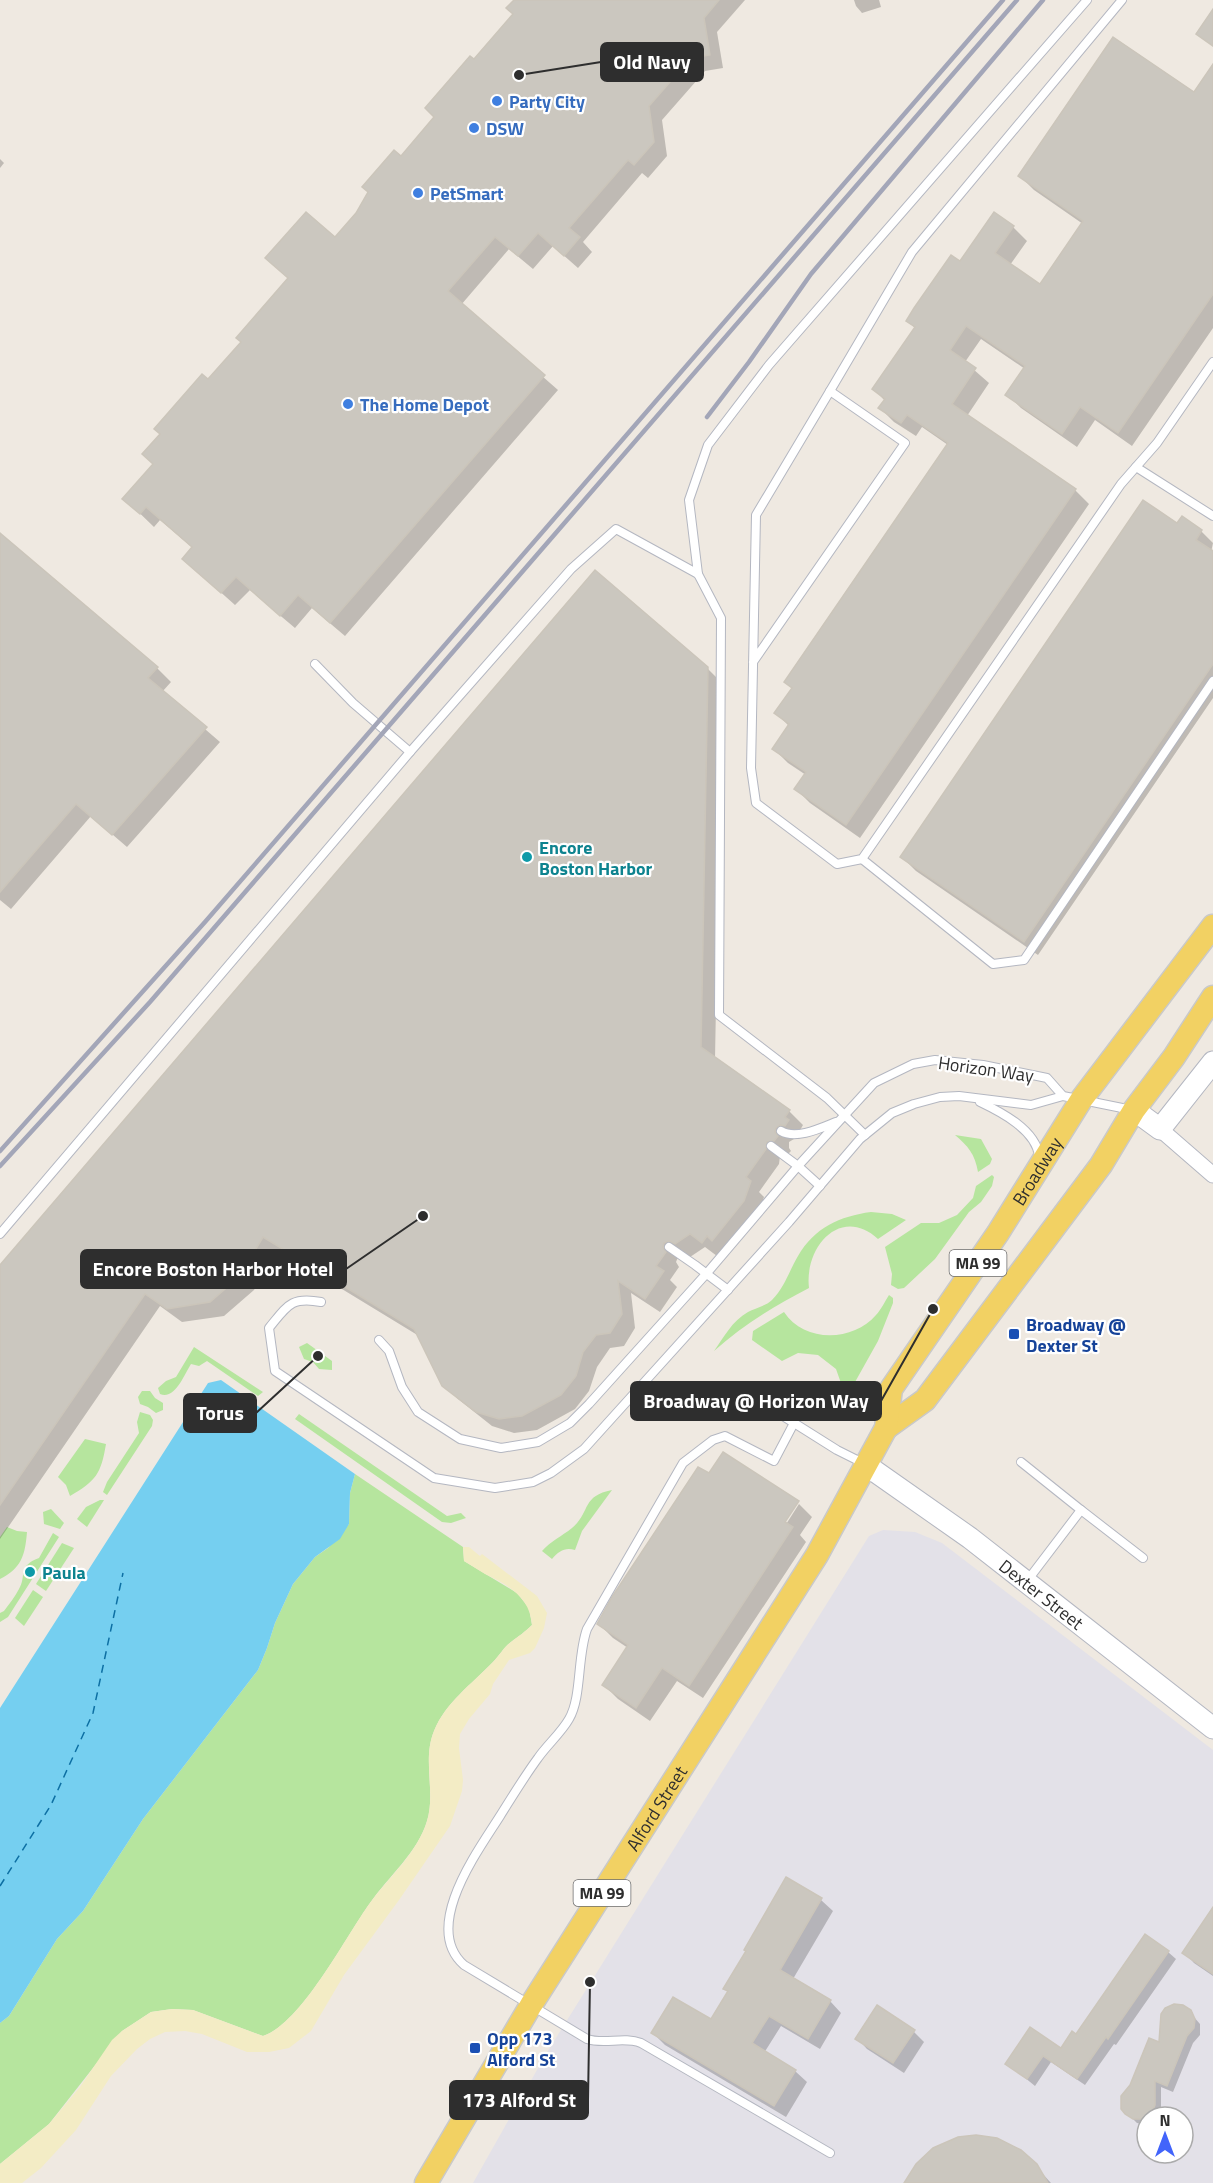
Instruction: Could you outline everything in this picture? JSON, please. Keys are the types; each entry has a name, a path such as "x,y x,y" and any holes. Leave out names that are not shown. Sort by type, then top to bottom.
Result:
{"main road":[{"name":"Broadway","path":"866,1465 886,1428 891,1389 1041,1166 1072,1098 1213,926"},
{"name":"Broadway","path":"886,1428 925,1400 1101,1165 1134,1110 1213,998"},
{"name":"Alford Street","path":"426,2183 531,2006 817,1555 866,1465"}],"street":[{"path":"1160,1129 1213,1062"},
{"path":"1134,1110 1160,1129 1213,1175"},
{"name":"Dexter Street","path":"866,1465 970,1538 1213,1728"}],"lane":[{"path":"866,1135 843,1117 827,1098 719,1015 721,618 698,574 689,500 708,445 769,365 1087,0"},
{"path":"1122,0 912,252 756,515 751,768 756,803 837,864 862,859 1121,484 1157,443 1213,362"},
{"path":"753,662 905,443 830,391"},
{"path":"1136,467 1213,516"},
{"path":"0,1234 410,752 572,569 616,529 698,574"},
{"path":"315,664 353,703 410,752"},
{"path":"862,859 993,964 1024,960 1213,681"},
{"name":"Horizon Way","path":"379,1340 389,1351 402,1388 418,1412 460,1439 501,1448 538,1442 570,1423 589,1404 874,1083 913,1064 935,1060 983,1065 1047,1078 1072,1098"},
{"path":"321,1302 303,1299 287,1305 270,1328 275,1371 434,1478 495,1488 533,1482 584,1449 866,1135 892,1113 940,1097 959,1096 976,1100 1031,1105 1072,1098 1134,1110"},
{"path":"976,1100 1008,1116 1017,1124 1038,1148 1041,1166"},
{"path":"781,1131 786,1135 804,1133 843,1117"},
{"path":"771,1146 820,1186"},
{"path":"669,1248 728,1290"},
{"path":"737,1387 837,1450 866,1465"},
{"path":"794,1423 774,1461 725,1436 713,1440 683,1463 587,1629 581,1651 575,1707 568,1720 538,1758 470,1862 459,1884 454,1896 450,1932 454,1953 464,1965 587,2039 641,2043 830,2153"},
{"path":"1021,1462 1143,1558"},
{"path":"1026,1582 1080,1510"}],"shaded area":[{"path":"883,1530 915,1532 942,1543 1213,1750 1213,2183 473,2183 546,2054 869,1536"}],"green space":[{"path":"955,1135 981,1139 992,1159 990,1164 978,1172 970,1151"},
{"path":"992,1175 994,1177 992,1186 981,1202 969,1212 935,1259 904,1288 898,1289 891,1285 892,1274 885,1247 921,1223 939,1223 957,1215 973,1198 976,1186"},
{"path":"871,1212 892,1214 906,1220 878,1239 864,1230 851,1227 839,1229 828,1235 812,1258 809,1288 759,1316 714,1351 737,1320 770,1302 784,1284 804,1246 812,1238 838,1220"},
{"path":"889,1295 893,1298 893,1303 878,1341 850,1391 842,1386 836,1369 818,1355 798,1353 782,1361 752,1340 753,1331 784,1312 793,1322 816,1334 842,1334 855,1330 876,1315"},
{"path":"307,1343 332,1361 332,1370 319,1369 313,1362 304,1359 299,1347"},
{"path":"194,1347 263,1392 258,1396 207,1361 199,1366 191,1364 175,1390 165,1395 160,1394 158,1388 166,1381 176,1377"},
{"path":"142,1391 150,1391 163,1403 163,1410 156,1413 140,1404 138,1397"},
{"path":"140,1412 150,1415 153,1420 152,1426 107,1495 103,1492 107,1482 139,1433 137,1422"},
{"path":"299,1414 447,1516 461,1513 466,1518 451,1523 442,1522 295,1419"},
{"path":"85,1439 106,1444 102,1463 96,1476 86,1486 70,1496 66,1485 58,1477"},
{"path":"355,1474 463,1547 464,1561 517,1593 529,1608 532,1625 506,1646 445,1711 434,1731 429,1753 430,1799 423,1832 410,1854 370,1903 322,1977 292,2015 278,2028 263,2036 193,2010 172,2009 151,2012 122,2031 49,2124 0,2164 0,2023 9,2016 57,1939 83,1911 143,1819 258,1670 275,1623 293,1584 315,1557 328,1548 349,1524 350,1493"},
{"path":"612,1490 582,1531 575,1550 562,1550 552,1559 542,1551 578,1522 595,1496"},
{"path":"104,1500 87,1527 77,1519 86,1507"},
{"path":"51,1509 64,1523 60,1529 44,1524 43,1512"},
{"path":"7,1527 27,1532 26,1540 18,1565 0,1579 0,1537"},
{"path":"53,1533 59,1537 8,1617 0,1622 0,1613 4,1611 17,1592 25,1568 39,1558"},
{"path":"62,1543 74,1548 46,1591 36,1584"},
{"path":"33,1590 43,1597 24,1626 15,1618"}],"sand":[{"path":"463,1547 469,1547 480,1556 482,1554 537,1596 547,1613 544,1628 535,1648 530,1653 509,1660 493,1684 490,1694 460,1734 462,1791 450,1826 344,1975 311,2031 289,2048 269,2052 247,2052 202,2034 185,2031 165,2032 150,2039 111,2076 76,2130 41,2168 22,2183 0,2183 0,2164 49,2124 80,2087 112,2040 151,2012 172,2009 193,2010 263,2036 278,2028 292,2015 322,1977 370,1903 410,1854 423,1832 430,1799 429,1753 439,1721 452,1702 506,1646 532,1625 522,1599 502,1583 464,1561"}],"water":[{"path":"221,1380 355,1474 350,1493 349,1524 340,1539 315,1557 293,1584 275,1623 258,1670 143,1819 83,1911 57,1939 9,2016 0,2023 0,1708 208,1383"}],"building":[{"path":"514,0 719,0 704,18 710,55 691,58 649,106 654,142 634,165 628,160 569,228 580,237 564,256 538,233 518,256 495,237 448,291 545,375 330,623 298,595 280,616 236,577 221,593 182,559 192,547 146,507 140,514 122,499 153,464 142,454 160,434 154,429 202,374 208,379 241,342 236,338 288,278 265,258 306,212 335,237 356,213 368,192 362,187 394,150 401,156 434,117 425,108 470,56 474,59 513,14 506,8"},
{"path":"1213,9 1213,46 1196,34"},
{"path":"1113,37 1194,92 1213,64 1213,294 1118,433 1080,407 1062,434 1005,395 1025,366 966,326 950,350 976,368 952,404 1076,489 846,825 794,789 806,772 772,749 789,724 774,713 792,688 784,682 948,443 907,415 901,423 878,408 885,399 872,389 915,327 906,321 914,308 951,255 960,261 994,212 1014,226 995,253 1040,284 1083,221 1018,176"},
{"path":"1143,500 1177,523 1182,516 1202,530 1196,540 1213,551 1213,664 1024,942 900,857"},
{"path":"0,533 158,667 148,678 207,727 112,835 76,804 0,892"},
{"name":"Encore Boston Harbor","path":"595,570 708,667 701,1047 790,1110 785,1117 789,1120 785,1126 780,1125 776,1128 775,1132 778,1136 774,1141 767,1142 766,1149 746,1177 751,1181 744,1201 712,1241 707,1236 702,1243 690,1234 675,1244 669,1241 664,1243 663,1247 666,1252 656,1266 664,1271 645,1299 618,1281 622,1314 610,1333 596,1335 583,1352 576,1376 561,1395 522,1416 499,1419 476,1412 442,1386 414,1329 263,1237 240,1276 210,1302 167,1309 145,1294 0,1505 0,1265"},
{"path":"723,1452 799,1501 785,1522 793,1527 689,1686 662,1668 636,1708 602,1685 628,1645 597,1624 612,1597 698,1467 709,1473"},
{"path":"786,1877 822,1898 780,1970 831,2000 808,2039 769,2016 752,2043 796,2070 774,2106 651,2033 673,1997 711,2019 728,1991 723,1989"},
{"path":"1213,1907 1213,1974 1182,1953"},
{"path":"1145,1934 1169,1951 1108,2039 1106,2037 1077,2079 1043,2056 1027,2079 1005,2064 1030,2027 1061,2048 1072,2031 1076,2034"},
{"path":"1174,2004 1183,2005 1191,2010 1195,2019 1194,2028 1187,2036 1167,2086 1155,2081 1155,2105 1135,2105 1135,2119 1133,2119 1121,2109 1121,2096 1130,2085 1149,2038 1159,2042 1161,2014 1165,2008"},
{"path":"877,2005 915,2030 893,2063 855,2039"},
{"path":"976,2135 997,2138 1021,2150 1037,2164 1048,2183 904,2183 916,2164 933,2148 958,2137"}],"ferry route":[{"path":"0,1886 51,1805 93,1713 123,1573"}],"railway":[{"path":"0,1151 205,922 1003,0"},
{"path":"0,1166 150,1002 1017,0"},
{"path":"707,417 811,274 1043,0"}],"place":[{"name":"Old Navy","path":"519,75"},
{"name":"Party City","path":"497,101"},
{"name":"DSW","path":"474,128"},
{"name":"PetSmart","path":"418,193"},
{"name":"The Home Depot","path":"348,404"},
{"name":"Encore Boston Harbor","path":"527,857"},
{"name":"Encore Boston Harbor Hotel","path":"423,1216"},
{"name":"Broadway @ Horizon Way","path":"933,1309"},
{"name":"Broadway @ Dexter St","path":"1014,1334"},
{"name":"Torus","path":"318,1356"},
{"name":"Paula","path":"30,1572"},
{"name":"173 Alford St","path":"590,1982"},
{"name":"Opp 173 Alford St","path":"475,2048"}]}
